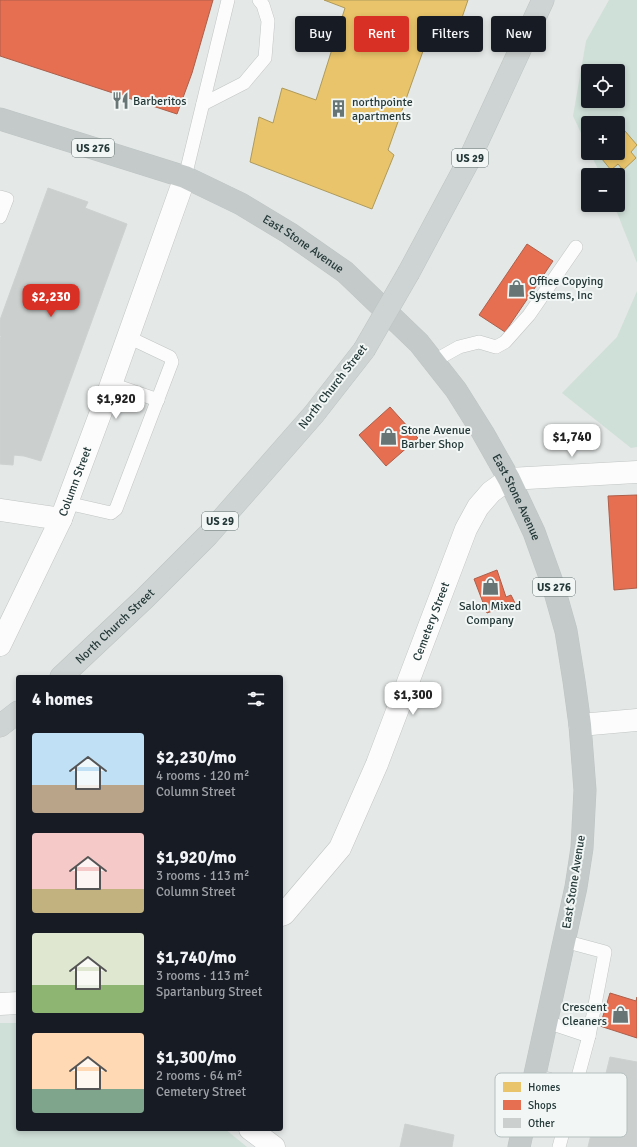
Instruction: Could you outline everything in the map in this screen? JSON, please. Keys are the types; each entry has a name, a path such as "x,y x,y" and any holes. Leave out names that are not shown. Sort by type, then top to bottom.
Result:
{"highway":[{"name":"East Stone Avenue","path":"0,119 185,177 241,204 289,233 345,272 419,343 434,361 456,390 509,479 534,532 553,585 566,631 580,725 585,790 582,848 576,887 535,1073"},
{"name":"East Stone Avenue","path":"519,1147 521,1137"}],"main road":[{"name":"North Church Street","path":"528,16 530,0"},
{"name":"North Church Street","path":"536,16 543,0"},
{"name":"North Church Street","path":"63,675 144,599 208,535 314,414 364,350 409,272 469,160 519,52"},
{"path":"0,726 16,714"}],"street":[{"name":"Column Street","path":"0,645 64,511 185,177"},
{"path":"509,479 637,472"},
{"name":"Cemetery Street","path":"283,914 340,848 377,764 466,529 478,507 491,492 509,479"},
{"path":"0,510 64,511"},
{"path":"580,725 637,720"},
{"path":"0,1004 16,1003"},
{"path":"253,1131 274,1147"}],"lane":[{"path":"185,177 228,0"},
{"path":"203,104 244,83 265,58 268,21 263,5 259,0"},
{"path":"0,196 7,199 0,217"},
{"path":"434,361 459,347 479,342 496,347 505,342 528,315 576,247"},
{"path":"64,511 111,513 116,509 172,362 170,357 128,337"},
{"path":"111,384 158,400"},
{"path":"564,941 605,952 589,1036 580,1073"},
{"path":"547,1022 589,1036"},
{"path":"559,1147 562,1137"}],"shaded area":[{"path":"609,0 637,0 637,263 617,212 625,212 625,168 598,168 594,160 625,160 625,116 581,116 581,133 573,116 581,70 581,108 625,108 625,64 582,64 586,41"},
{"path":"637,291 637,447 631,448 562,393 617,337"},
{"path":"0,1023 16,1023 16,1131 227,1131 247,1147 0,1147"}],"building: Homes":[{"name":"northpointe apartments","path":"324,0 468,0 463,16 417,16 417,52 423,52 388,150 394,155 372,209 250,162 259,117 273,123 282,88 316,100 331,52 346,52 346,16 342,16 345,8"},
{"path":"625,131 637,145 631,152 636,158 625,168 621,168 618,164 613,168 609,168 603,160 625,160"}],"building: Shops":[{"path":"0,0 213,0 192,73 177,114 0,56"},
{"name":"Office Copying Systems, Inc","path":"527,244 553,261 505,332 479,315"},
{"name":"Stone Avenue Barber Shop","path":"390,407 418,438 386,466 359,435"},
{"path":"637,495 637,588 614,590 608,496"},
{"name":"Salon Mixed Company","path":"497,570 506,597 511,595 515,603 487,613 474,579"},
{"name":"Crescent Cleaners","path":"610,993 636,1001 637,997 637,1038 600,1026"}],"building: Other":[{"path":"48,188 88,202 85,208 127,224 41,461 14,455 13,465 0,464 0,320"},
{"path":"610,1057 637,1062 637,1147 588,1147 590,1137 627,1137 627,1073 606,1073"},
{"path":"405,1124 454,1135 452,1147 400,1147"}],"place":[{"name":"Barberitos","path":"120,101"},
{"name":"northpointe apartments","path":"339,109"},
{"name":"Office Copying Systems, Inc","path":"516,288"},
{"name":"Stone Avenue Barber Shop","path":"388,437"},
{"name":"Salon Mixed Company","path":"490,587"},
{"name":"Crescent Cleaners","path":"620,1014"}]}
